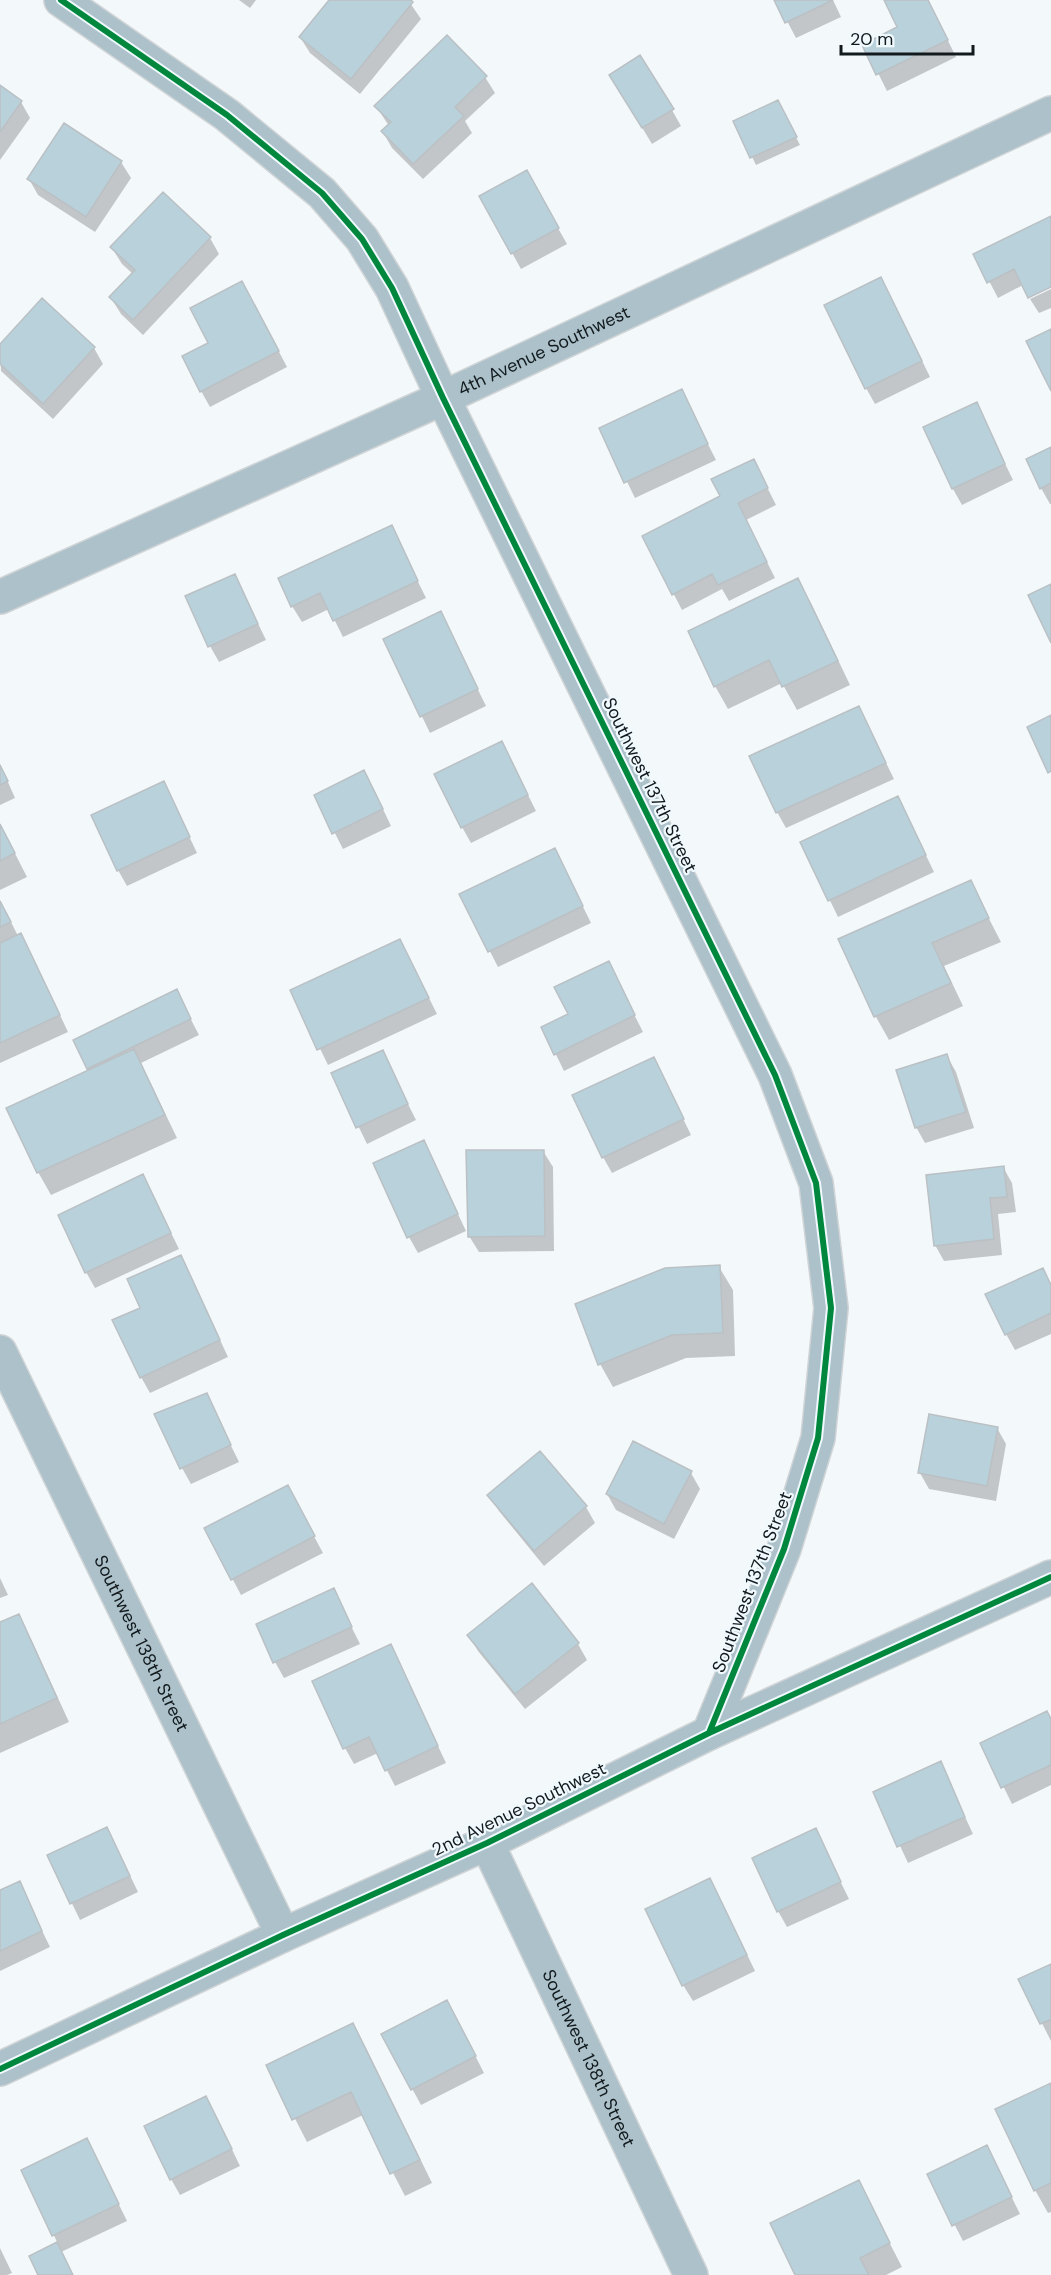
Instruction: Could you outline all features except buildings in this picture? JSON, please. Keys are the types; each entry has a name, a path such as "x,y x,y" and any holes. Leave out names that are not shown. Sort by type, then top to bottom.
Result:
{"street":[{"name":"Southwest 137th Street","path":"61,0 227,115 322,193 362,239 392,288 443,398 775,1075 816,1183 831,1308 818,1438 784,1549 709,1733"},
{"name":"4th Avenue Southwest","path":"0,597 443,398 1051,113"},
{"name":"Southwest 138th Street","path":"0,1352 283,1935"},
{"name":"2nd Avenue Southwest","path":"0,2068 487,1842 709,1733 1051,1577"},
{"name":"Southwest 138th Street","path":"487,1842 691,2275"}],"cycle path":[{"path":"61,0 227,115 322,193 362,239 392,288 443,398 775,1075 816,1183 831,1308 818,1438 784,1549 709,1733"},
{"path":"0,2069 283,1935 487,1843 709,1733 1051,1577"}]}
